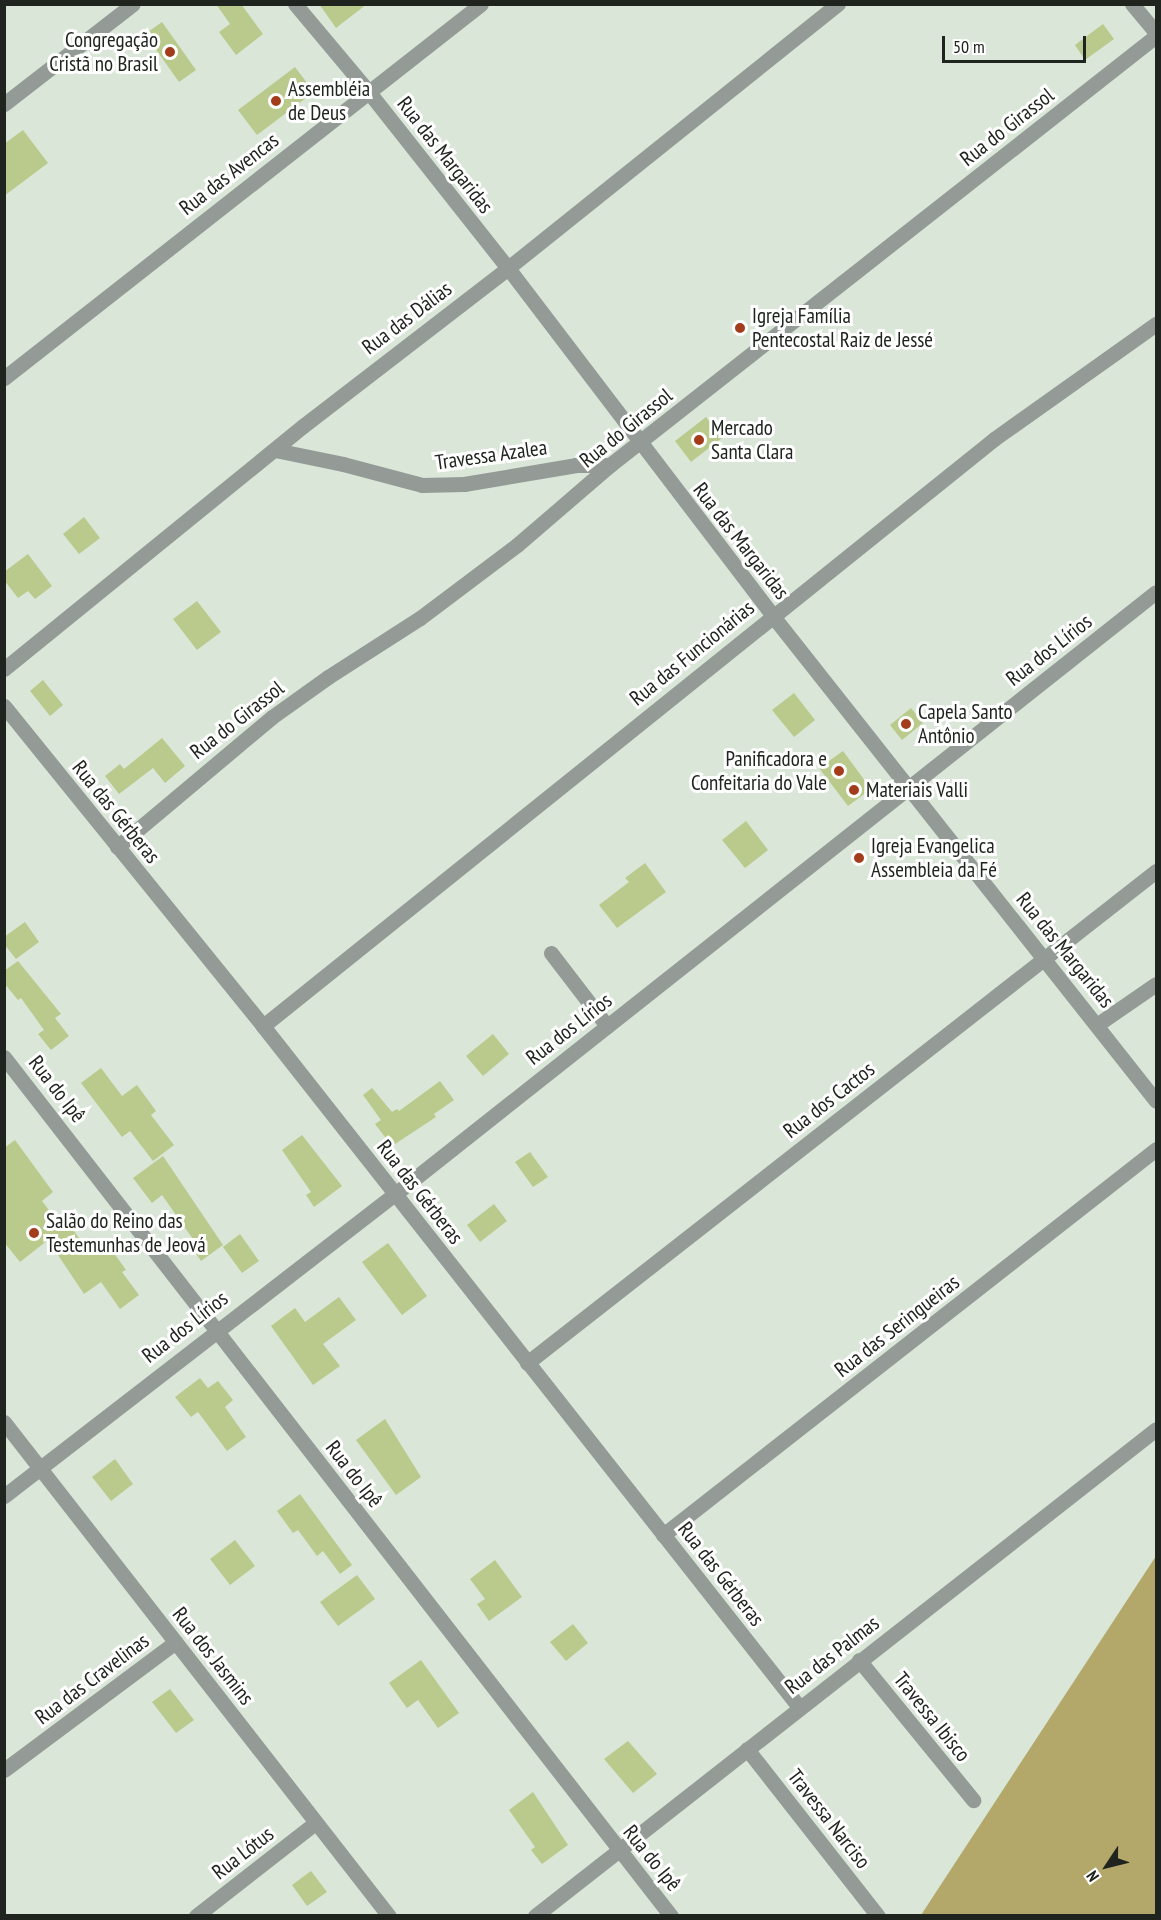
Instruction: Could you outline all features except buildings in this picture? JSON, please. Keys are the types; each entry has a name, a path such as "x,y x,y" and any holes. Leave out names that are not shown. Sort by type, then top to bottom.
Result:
{"street":[{"path":"4,104 133,4"},
{"name":"Rua das Margaridas","path":"295,4 368,91 508,268 772,615 1098,1024 1156,1101"},
{"name":"Rua das Avencas","path":"4,378 481,4"},
{"name":"Rua das Dálias","path":"4,669 334,401 508,268 838,4"},
{"path":"1132,4 1156,35"},
{"name":"Rua do Girassol","path":"117,847 272,717 328,677 438,605 531,534 610,465 1156,35"},
{"name":"Rua das Funcionárias","path":"263,1026 772,615 994,440 1156,324"},
{"name":"Travessa Azalea","path":"275,450 344,464 422,485 464,484 564,466 610,465"},
{"name":"Rua dos Lírios","path":"4,1496 395,1194 1156,592"},
{"name":"Rua das Gérberas","path":"4,706 263,1026 799,1707"},
{"name":"Rua dos Cactos","path":"527,1363 1156,871"},
{"path":"550,953 607,1026"},
{"path":"1098,1024 1156,984"},
{"name":"Rua do Ipê","path":"4,1057 671,1916"},
{"name":"Rua das Seringueiras","path":"663,1535 1156,1149"},
{"name":"Rua dos Jasmins","path":"4,1422 389,1916"},
{"name":"Rua das Palmas","path":"535,1916 617,1849 1156,1429"},
{"name":"Rua das Cravelinas","path":"4,1770 176,1642"},
{"name":"Travessa Ibisco","path":"859,1660 973,1800"},
{"name":"Travessa Narciso","path":"747,1749 878,1916"},
{"name":"Rua Lótus","path":"196,1916 315,1823"}],"shaded area":[{"path":"1156,1556 1156,1915 921,1915"}],"place":[{"name":"Congregação Cristã no Brasil","path":"170,52"},
{"name":"Assembléia de Deus","path":"276,101"},
{"name":"Igreja Família Pentecostal Raiz de Jessé","path":"740,328"},
{"name":"Mercado Santa Clara","path":"699,440"},
{"name":"Capela Santo Antônio","path":"906,724"},
{"name":"Panificadora e Confeitaria do Vale","path":"839,771"},
{"name":"Materiais Valli","path":"854,790"},
{"name":"Igreja Evangelica Assembleia da Fé","path":"859,858"},
{"name":"Salão do Reino das Testemunhas de Jeová","path":"34,1233"}]}
